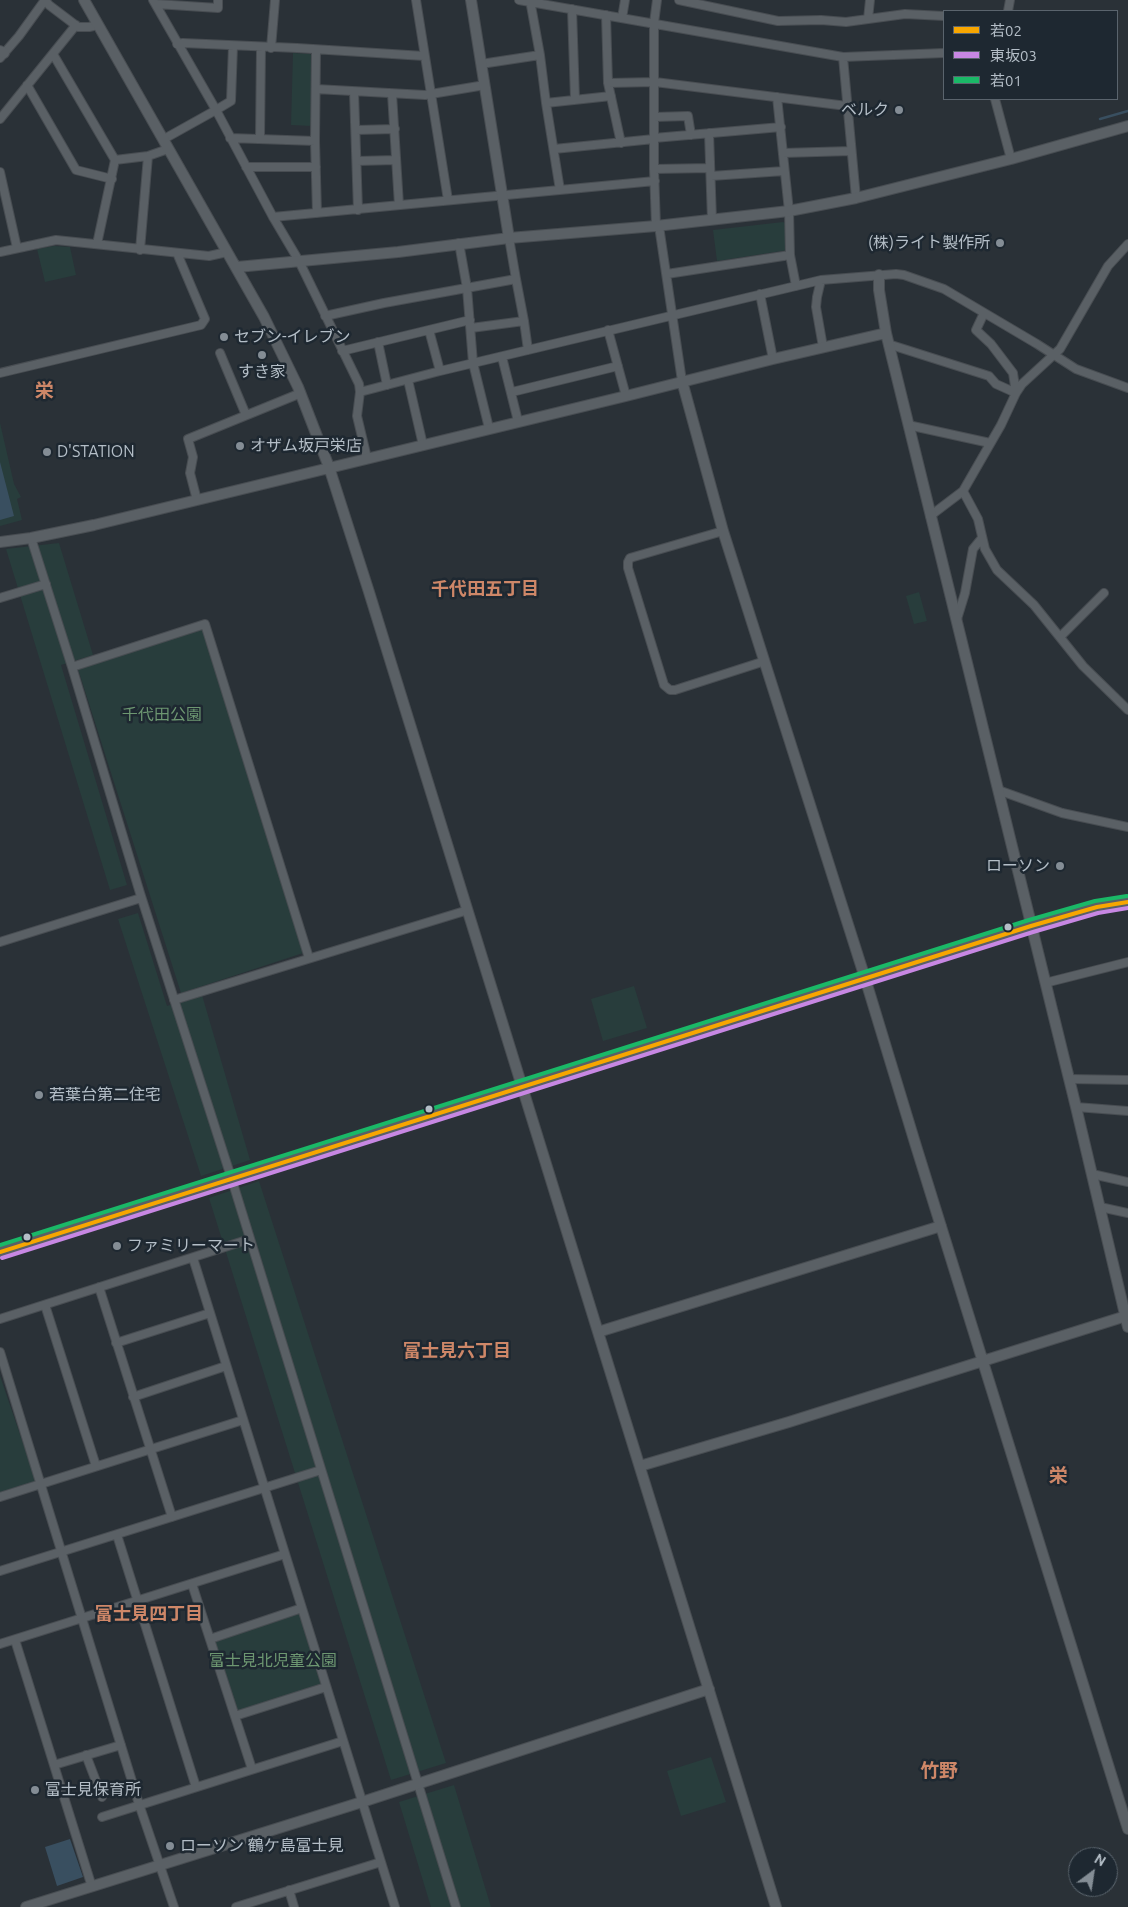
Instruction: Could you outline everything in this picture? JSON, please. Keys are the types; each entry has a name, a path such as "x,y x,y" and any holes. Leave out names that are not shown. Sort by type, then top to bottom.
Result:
{"street":[{"path":"1,54 45,0 76,25 84,28 98,25"},
{"path":"84,0 264,317 301,393 328,467 370,592 776,1907"},
{"path":"154,2 218,8 218,0"},
{"path":"272,48 275,0"},
{"path":"416,0 448,200"},
{"path":"471,0 528,350"},
{"path":"519,0 843,57 943,53"},
{"path":"622,18 625,0"},
{"path":"657,0 654,23 654,169 657,226 682,381 723,531 865,978 1128,1829"},
{"path":"679,0 778,21 822,20 846,22 905,14 943,16"},
{"path":"868,19 870,0"},
{"path":"530,1 560,190"},
{"path":"154,2 216,110 273,218 299,261 359,384 357,416 367,458"},
{"path":"572,9 575,99"},
{"path":"606,15 608,83 621,143"},
{"path":"0,119 3,109 27,85 76,25"},
{"path":"178,44 424,56"},
{"path":"164,139 231,101 233,46"},
{"path":"260,139 261,48"},
{"path":"316,50 315,141 317,213"},
{"path":"53,54 115,160 97,244"},
{"path":"481,64 540,55"},
{"path":"843,57 856,198"},
{"path":"608,83 654,82 847,106"},
{"path":"27,85 76,170 112,179"},
{"path":"316,89 425,95 485,85"},
{"path":"354,92 358,210"},
{"path":"392,94 399,205"},
{"path":"546,103 611,96"},
{"path":"777,97 789,211 790,255 796,286"},
{"path":"996,100 1011,159"},
{"path":"654,117 688,116 691,134"},
{"path":"237,267 398,252 509,238 657,226 789,211 856,198 1011,159 1128,126"},
{"path":"554,149 691,134 781,127"},
{"path":"356,130 395,129"},
{"path":"709,133 712,220"},
{"path":"230,138 315,141"},
{"path":"115,160 148,156 168,148"},
{"path":"783,153 851,151"},
{"path":"140,250 148,156"},
{"path":"357,161 396,160"},
{"path":"246,167 316,167"},
{"path":"654,169 710,172 784,171"},
{"path":"0,172 2,189 17,248"},
{"path":"273,218 655,181"},
{"path":"0,252 56,240 209,256 228,252"},
{"path":"459,243 467,288 473,363 489,428"},
{"path":"930,516 963,491 1004,419 1016,392 1060,348 1108,266 1128,244"},
{"path":"0,373 201,325 205,319 177,253"},
{"path":"666,274 790,255"},
{"path":"360,392 608,330 821,280 879,275 904,275 944,289 1076,369 1128,388"},
{"path":"879,275 879,290 888,344 1076,1107 1128,1327"},
{"path":"325,316 384,303 516,279"},
{"path":"821,280 816,297 816,307 823,347"},
{"path":"760,294 773,358"},
{"path":"984,313 976,330 991,344 1013,373 1016,392"},
{"path":"342,351 429,330 470,324 524,321"},
{"path":"429,330 440,371"},
{"path":"608,330 626,396"},
{"path":"0,542 31,538 197,500 626,396 773,358 886,333"},
{"path":"378,342 387,385"},
{"path":"888,344 989,376 996,384 1016,392"},
{"path":"220,353 246,415"},
{"path":"502,357 518,421"},
{"path":"512,392 618,366"},
{"path":"408,380 423,445"},
{"path":"197,500 190,473 193,457 188,439 301,393"},
{"path":"908,424 990,443"},
{"path":"963,491 978,519 985,549 997,570 1034,605 1083,666 1128,710"},
{"path":"723,531 630,558 628,562 628,568 664,685 670,690 676,690 766,662"},
{"path":"31,538 72,667 141,898 232,1180 456,1907"},
{"path":"956,622 965,593 973,549 982,538"},
{"path":"0,598 46,584"},
{"path":"1060,637 1104,593"},
{"path":"72,667 205,624 309,958"},
{"path":"998,790 1062,813 1128,827"},
{"path":"0,942 141,898"},
{"path":"0,1252 1031,926 1097,907 1128,902"},
{"path":"174,1000 468,910"},
{"path":"1045,983 1128,962"},
{"path":"1069,1079 1128,1080"},
{"path":"1076,1107 1128,1111"},
{"path":"1092,1174 1128,1182"},
{"path":"1100,1207 1128,1213"},
{"path":"598,1332 941,1226"},
{"path":"0,1319 250,1239"},
{"path":"193,1258 395,1907"},
{"path":"99,1287 149,1450 172,1517"},
{"path":"45,1305 96,1466"},
{"path":"116,1342 210,1313"},
{"path":"640,1466 789,1422 1126,1316"},
{"path":"0,1352 139,1804 174,1907"},
{"path":"133,1397 226,1366"},
{"path":"0,1497 243,1420"},
{"path":"0,1571 321,1470"},
{"path":"117,1535 196,1787"},
{"path":"0,1644 285,1554"},
{"path":"192,1584 252,1769"},
{"path":"210,1639 302,1608"},
{"path":"15,1640 92,1887"},
{"path":"235,1716 326,1687"},
{"path":"26,1907 362,1802 708,1689"},
{"path":"102,1817 343,1741"},
{"path":"54,1765 121,1745"},
{"path":"86,1755 102,1797"},
{"path":"236,1907 380,1862"},
{"path":"289,1890 294,1907"}],"green space":[{"path":"293,53 310,54 313,57 312,126 291,125"},
{"path":"785,223 788,250 717,261 713,230"},
{"path":"54,246 70,247 76,275 45,282 37,249"},
{"path":"0,423 14,484 21,497 17,499 22,520 0,526"},
{"path":"59,543 93,655 61,665 127,885 110,890 6,549"},
{"path":"919,592 927,621 914,624 906,596"},
{"name":"千代田公園","path":"203,628 303,953 181,993 78,669"},
{"path":"138,913 167,1006 202,995 250,1160 201,1176 118,919"},
{"path":"634,986 647,1028 603,1041 591,999"},
{"path":"259,1181 446,1763 391,1780 209,1198"},
{"path":"0,1376 36,1481 0,1493"},
{"name":"富士見北児童公園","path":"302,1608 326,1687 235,1716 210,1639"},
{"path":"711,1757 726,1802 681,1816 667,1771"},
{"path":"454,1785 491,1907 431,1907 399,1802"}],"water":[{"path":"0,462 14,516 0,520"},
{"path":"70,1839 83,1877 57,1886 45,1847"}],"waterway":[{"path":"1100,119 1128,111"}],"transit line":[{"name":"若01","path":"0,1245 1029,920 1095,901 1127,896"},
{"name":"若02","path":"0,1252 1031,926 1097,907 1128,902"},
{"name":"東坂03","path":"2,1258 1033,932 1098,913 1128,908"}],"place":[{"name":"ベルク","path":"899,110"},
{"name":"(株)ライト製作所","path":"1000,243"},
{"name":"セブン-イレブン","path":"224,337"},
{"name":"すき家","path":"262,355"},
{"name":"オザム坂戸栄店","path":"240,446"},
{"name":"D'STATION","path":"47,452"},
{"name":"ローソン","path":"1060,866"},
{"name":"若葉台第二住宅","path":"39,1095"},
{"name":"ファミリーマート","path":"117,1246"},
{"name":"富士見保育所","path":"35,1790"},
{"name":"ローソン 鶴ケ島富士見","path":"170,1846"}],"district":[{"name":"栄","path":"44,391"},
{"name":"千代田五丁目","path":"485,589"},
{"name":"富士見六丁目","path":"457,1351"},
{"name":"栄","path":"1058,1476"},
{"name":"富士見四丁目","path":"149,1614"},
{"name":"竹野","path":"939,1771"}]}
